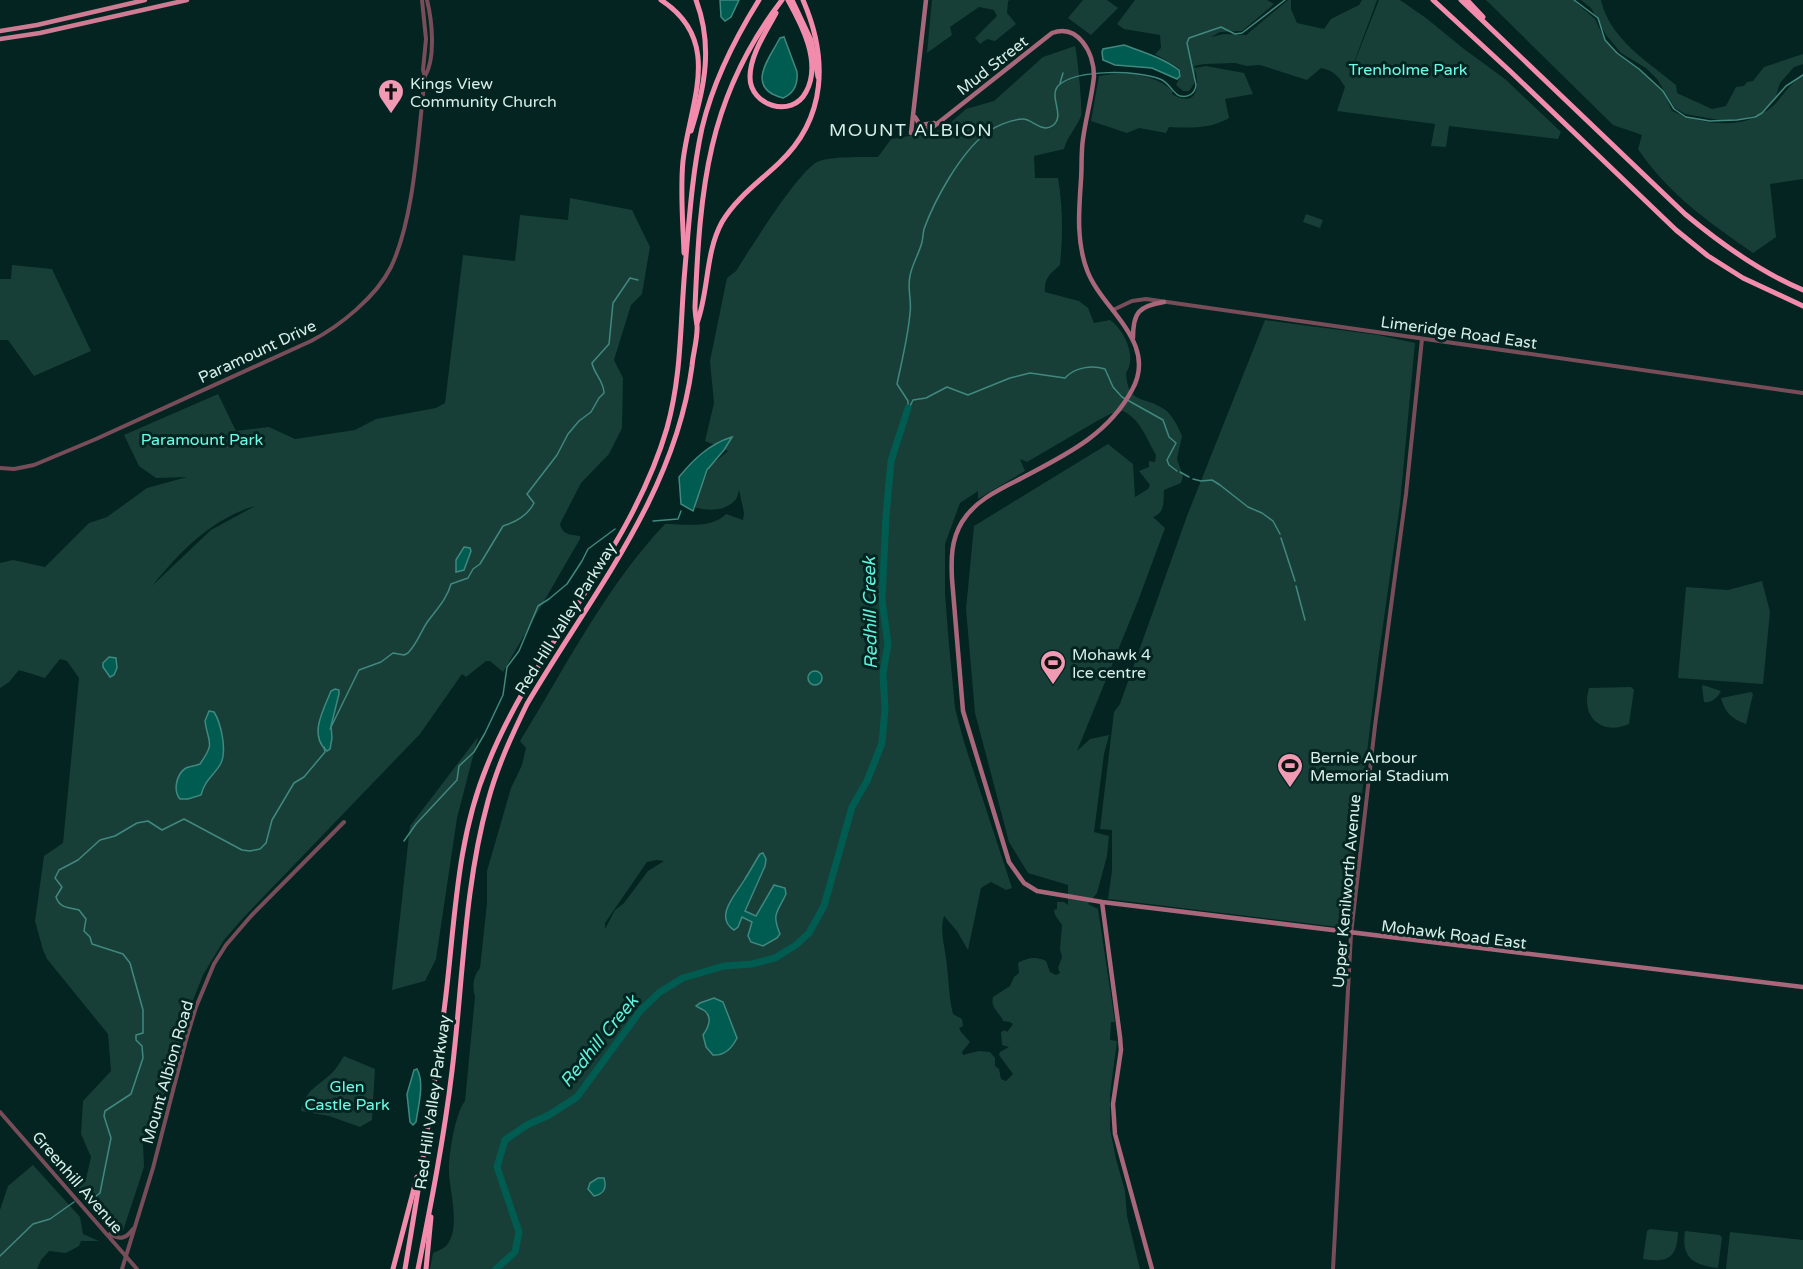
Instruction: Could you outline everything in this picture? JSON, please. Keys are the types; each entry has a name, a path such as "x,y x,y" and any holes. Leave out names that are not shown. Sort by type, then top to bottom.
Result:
{"highway":[{"path":"661,0 675,10 686,24 697,50 699,75 683,161 682,205 685,269"},
{"path":"686,147 705,83 705,31 696,0"},
{"name":"Red Hill Valley Parkway","path":"405,1269 425,1153 461,860 478,790 508,719 639,498 667,429 678,376 692,191 703,128 728,53 759,0"},
{"path":"782,0 757,51 750,75 751,87 757,97 764,103 779,107 789,106 799,101 807,92 811,80 809,51 792,3"},
{"name":"Red Hill Valley Parkway","path":"418,1269 431,1206 452,1074 474,874 488,800 512,735 528,704 621,552 652,498 669,459 690,375 697,323 695,307 699,235 702,192 708,158 728,95 741,65 755,39 782,0"},
{"path":"697,323 713,246 722,222 744,194 791,151 802,136 816,102 820,70 816,37 803,0"},
{"path":"1433,0 1676,230 1708,256 1743,278 1803,306"},
{"path":"1461,0 1685,214 1711,236 1754,265 1803,290"},
{"path":"1467,0 1492,30"},
{"path":"792,3 811,40 819,78"},
{"path":"393,1269 425,1153"},
{"path":"426,1269 431,1206"}],"main road":[{"path":"0,30 37,25 145,0"},
{"path":"0,39 40,33 187,0"},
{"path":"926,0 914,114 922,126 942,120"},
{"name":"Mud Street","path":"914,114 912,133 928,129 1052,33 1060,30 1073,33 1086,46 1092,61 1093,83 1083,140 1080,246 1089,277 1113,310"},
{"path":"1133,341 1133,323 1137,313 1149,305 1164,302"},
{"path":"1113,310 1128,329 1133,341"},
{"name":"Mohawk Road East","path":"1133,341 1138,361 1135,383 1118,412 1100,432 1077,448 997,491 978,504 963,521 952,549 953,598 963,711 1005,852 1013,870 1024,883 1037,891 1061,897 1803,987"},
{"path":"1102,902 1120,1037 1113,1104 1115,1134 1152,1269"}],"street":[{"path":"422,0 426,27 423,70 425,76"},
{"path":"425,76 429,70 431,44 431,23 427,0"},
{"name":"Paramount Drive","path":"0,468 14,469 34,465 96,439 311,341 350,316 388,271 402,237 414,174 425,76"},
{"name":"Limeridge Road East","path":"1113,310 1138,299 1164,302 1803,393"},
{"name":"Upper Kenilworth Avenue","path":"1333,1269 1351,933 1375,726 1406,494 1422,339"},
{"name":"Mount Albion Road","path":"122,1269 153,1168 186,1040 196,1007 214,964 226,945 245,923 344,822"},
{"name":"Greenhill Avenue","path":"0,1112 137,1269"},
{"path":"106,1232 119,1239 135,1226"}],"green space":[{"path":"932,0 1010,0 1007,13 1016,24 995,41 987,39 980,44 975,38 997,16 994,10 979,7 950,27 952,35 927,53"},
{"path":"1083,0 1107,0 1118,8 1091,35 1068,18"},
{"name":"Trenholme Park","path":"1135,0 1267,0 1274,4 1242,31 1220,32 1211,37 1224,34 1246,35 1288,0 1291,0 1291,9 1297,23 1324,29 1331,19 1359,5 1362,0 1377,0 1346,84 1379,0 1400,0 1505,79 1561,132 1558,139 1449,126 1446,147 1431,146 1435,124 1337,111 1345,87 1330,71 1321,68 1307,80 1260,65 1247,66 1235,63 1194,66 1195,68 1206,66 1244,73 1253,94 1225,99 1229,118 1207,126 1169,127 1166,133 1139,128 1127,133 1091,121 1099,76 1129,74 1148,77 1165,85 1173,91 1172,94 1186,99 1191,98 1194,94 1197,83 1195,69 1194,84 1189,91 1183,91 1176,85 1181,75 1179,68 1155,54 1161,48 1160,35 1124,29 1117,24"},
{"path":"1486,0 1573,0 1595,19 1605,40 1617,53 1663,91 1672,111 1693,119 1729,123 1751,119 1761,114 1737,120 1719,120 1685,114 1675,108 1657,79 1646,68 1621,53 1606,35 1591,8 1581,0 1601,0 1612,26 1631,48 1676,85 1677,93 1712,109 1726,106 1736,87 1753,81 1764,67 1803,54 1803,64 1794,67 1780,83 1776,96 1762,113 1773,106 1791,85 1803,76 1803,179 1770,184 1776,237 1753,253 1690,206 1662,180 1638,149 1642,135 1613,125"},
{"path":"1075,46 1081,111 1081,116 1064,149 1034,156 1035,178 1058,178 1061,200 1060,265 1047,280 1045,292 1079,301 1088,308 1094,323 1110,320 1115,325 1125,337 1130,352 1129,367 1126,373 1127,383 1133,395 1167,411 1182,436 1177,459 1183,476 1181,483 1164,490 1162,509 1153,517 1165,528 1077,751 1090,739 1109,735 1104,754 1094,832 1109,836 1107,856 1097,893 1088,904 1098,909 1115,1022 1111,1022 1110,1040 1117,1041 1110,1094 1110,1129 1140,1269 430,1269 433,1253 446,1246 453,1231 454,1211 449,1173 450,1157 455,1125 465,1101 475,997 474,981 480,968 487,903 487,871 511,788 522,765 526,748 520,741 605,601 644,548 665,524 706,524 726,514 743,520 744,513 739,490 736,499 722,508 710,510 694,507 710,466 728,451 705,441 714,403 710,361 727,278 736,271 786,196 808,169 817,162 838,158 878,157 891,139 934,132 947,126 966,109 994,101 1043,57","holes":["1123,411 1139,424 1156,455 1155,462 1149,461 1149,467 1139,471 1150,485 1148,489 1135,497 1133,464 1108,444 974,526 966,609 975,713 1009,842 1028,873 1068,885 1068,905 1064,902 1057,902 1057,909 1054,910 1062,925 1060,949 1062,957 1058,968 1060,973 1056,975 1050,972 1046,961 1042,959 1025,960 1018,963 1019,973 1014,977 1010,986 993,997 994,1007 1003,1021 1013,1024 1007,1032 1005,1030 1001,1032 1002,1045 1009,1047 999,1055 1013,1074 1006,1081 1001,1079 999,1069 995,1066 995,1058 990,1052 979,1051 963,1055 962,1052 970,1042 959,1028 963,1026 962,1019 953,1014 942,935 944,916 957,931 968,950 981,888 991,882 1006,890 1012,888 955,708 945,593 945,544 960,503 978,491 978,499 1025,471 1020,459 1027,462 1110,414","664,861 648,871 624,903 615,910 605,929 605,923 647,862"]},
{"name":"Paramount Park","path":"570,198 632,210 650,247 642,294 631,305 614,360 623,378 622,428 609,454 581,483 560,524 565,532 580,536 580,539 503,672 490,661 486,661 466,677 462,674 420,734 224,940 203,975 192,1003 156,1125 147,1132 143,1144 144,1167 123,1231 72,1182 86,1179 91,1157 81,1134 83,1101 111,1071 108,1034 47,959 35,921 44,856 63,843 79,678 67,661 60,659 45,678 19,670 9,682 0,688 0,563 13,560 45,567 89,523 107,517 147,488 187,477 156,478 139,466 124,435 218,394 236,431 269,427 295,439 355,430 376,419 436,408 445,403 463,255 515,261 520,215 568,220","holes":["255,506 211,530 153,585 174,560 198,538 225,519"]},
{"path":"1306,214 1323,220 1320,228 1303,222"},
{"path":"12,265 52,269 91,351 34,376 8,340 0,340 0,279 11,279"},
{"path":"1265,320 1378,335 1415,343 1400,504 1378,661 1346,928 1108,899 1112,871 1112,830 1100,829 1114,712 1120,704 1187,516"},
{"path":"1762,581 1770,612 1763,684 1678,678 1686,587 1728,590"},
{"path":"1703,685 1721,691 1714,700 1704,702"},
{"path":"1631,687 1634,690 1629,724 1610,728 1602,726 1591,715 1587,698 1589,688"},
{"path":"1751,692 1753,694 1746,724 1730,715 1721,698"},
{"path":"478,737 457,818 436,959 425,981 392,990 410,826"},
{"name":"Glen Castle Park","path":"344,1056 375,1069 372,1120 360,1127 329,1116 301,1111 305,1098 312,1089 332,1073"},
{"path":"33,1165 80,1217 83,1234 99,1241 81,1241 79,1246 66,1253 49,1251 37,1269 0,1269 0,1210 8,1186"},
{"path":"1650,1229 1678,1232 1676,1248 1670,1257 1659,1260 1643,1259 1647,1231"},
{"path":"1685,1231 1720,1235 1722,1238 1718,1268 1702,1265 1691,1259 1685,1248"},
{"path":"1730,1232 1803,1240 1803,1269 1726,1269"}],"shaded area":[{"path":"720,0 739,0 731,17 725,21 721,17"},
{"path":"784,37 797,76 793,91 783,98 765,88 762,80 766,64 780,38"},
{"path":"1124,45 1166,62 1179,70 1180,76 1177,79 1152,68 1115,65 1103,60 1103,49"},
{"path":"732,437 707,470 693,511 681,504 679,477 702,453"},
{"path":"464,547 470,548 471,551 464,570 456,572 456,560"},
{"path":"109,657 116,658 117,668 114,675 110,677 103,667 103,663"},
{"path":"812,671 818,671 822,678 818,685 812,685 808,681 808,675"},
{"path":"339,690 339,694 331,726 330,749 327,751 321,745 319,722 331,691"},
{"path":"209,711 214,712 221,730 223,758 219,767 205,784 201,795 180,799 176,787 180,774 186,768 200,764 208,751 210,742 205,721"},
{"path":"763,853 766,859 765,866 745,911 756,916 774,885 785,888 786,894 776,917 780,934 763,946 751,942 748,936 752,922 742,917 738,927 734,930 728,925 726,912 732,898 760,854"},
{"path":"714,998 723,1002 737,1038 728,1051 717,1055 713,1055 706,1047 703,1035 708,1026 709,1017 705,1011 696,1006"},
{"path":"417,1069 420,1095 416,1122 413,1125 410,1122 407,1094 414,1070"},
{"path":"598,1178 604,1178 605,1188 600,1194 594,1196 588,1189 590,1183"}],"waterway":[{"name":"Redhill Creek","path":"908,408 908,401 897,384 909,322 911,272 921,246 924,229 935,204 966,153 985,134 1013,120 1023,119 1045,128 1052,126 1058,117 1056,90 1059,85 1079,76 1108,73 1150,76 1166,83 1178,95 1189,96 1196,85 1187,43 1189,38 1221,27 1235,34 1242,33 1285,0"},
{"name":"Redhill Creek","path":"1574,0 1598,18 1605,40 1617,53 1663,91 1674,109 1686,117 1710,121 1755,117 1762,113 1786,86 1803,75"},
{"path":"1060,83 1063,73"},
{"path":"330,729 359,670 381,662 393,653 404,655 408,653 444,599 451,584 468,578 473,569 480,564 503,526 521,518 534,503 527,494 557,455 568,434 591,412 604,393 592,363 609,344 613,303 630,278 638,280"},
{"path":"910,406 913,400 926,398 947,387 968,395 1010,378 1030,373 1065,378 1074,371 1084,368 1105,369 1113,387 1122,397 1163,420 1169,437 1176,443 1167,460 1169,465 1177,471"},
{"name":"Redhill Creek","path":"496,1269 515,1252 519,1232 497,1167 505,1140 577,1097 641,1010 660,992 683,978 724,966 752,964 775,958 796,945 809,933 824,906 852,807 867,781 882,743 885,709 883,673 888,644 882,600 886,516 891,461 908,408"},
{"path":"1180,472 1189,477"},
{"path":"1193,479 1212,480 1220,485 1248,507 1273,521 1280,534"},
{"path":"653,521 678,519 681,511"},
{"path":"404,841 416,824 457,780 459,766 474,752 485,733 503,695 507,667 519,651 538,606 567,584 588,549 615,529"},
{"path":"1281,538 1295,581"},
{"path":"1296,586 1305,620"},
{"path":"92,1199 100,1193 111,1138 104,1116 105,1111 131,1094 143,1058 142,1046 136,1040 136,1035 143,1033 143,1010 130,963 123,954 92,944 90,937 84,931 86,919 79,910 65,907 58,901 56,897 62,887 55,878 59,870 78,860 100,840 115,836 137,823 148,821 162,830 184,819 242,850 260,849 266,843 272,820 294,783 304,777 325,752 324,747"},
{"path":"0,1256 33,1224 50,1219 74,1202"}],"place":[{"name":"Kings View Community Church","path":"391,115"},
{"name":"Mohawk 4 Ice centre","path":"1053,686"},
{"name":"Bernie Arbour Memorial Stadium","path":"1290,789"}],"district":[{"name":"MOUNT ALBION","path":"911,130"}]}
